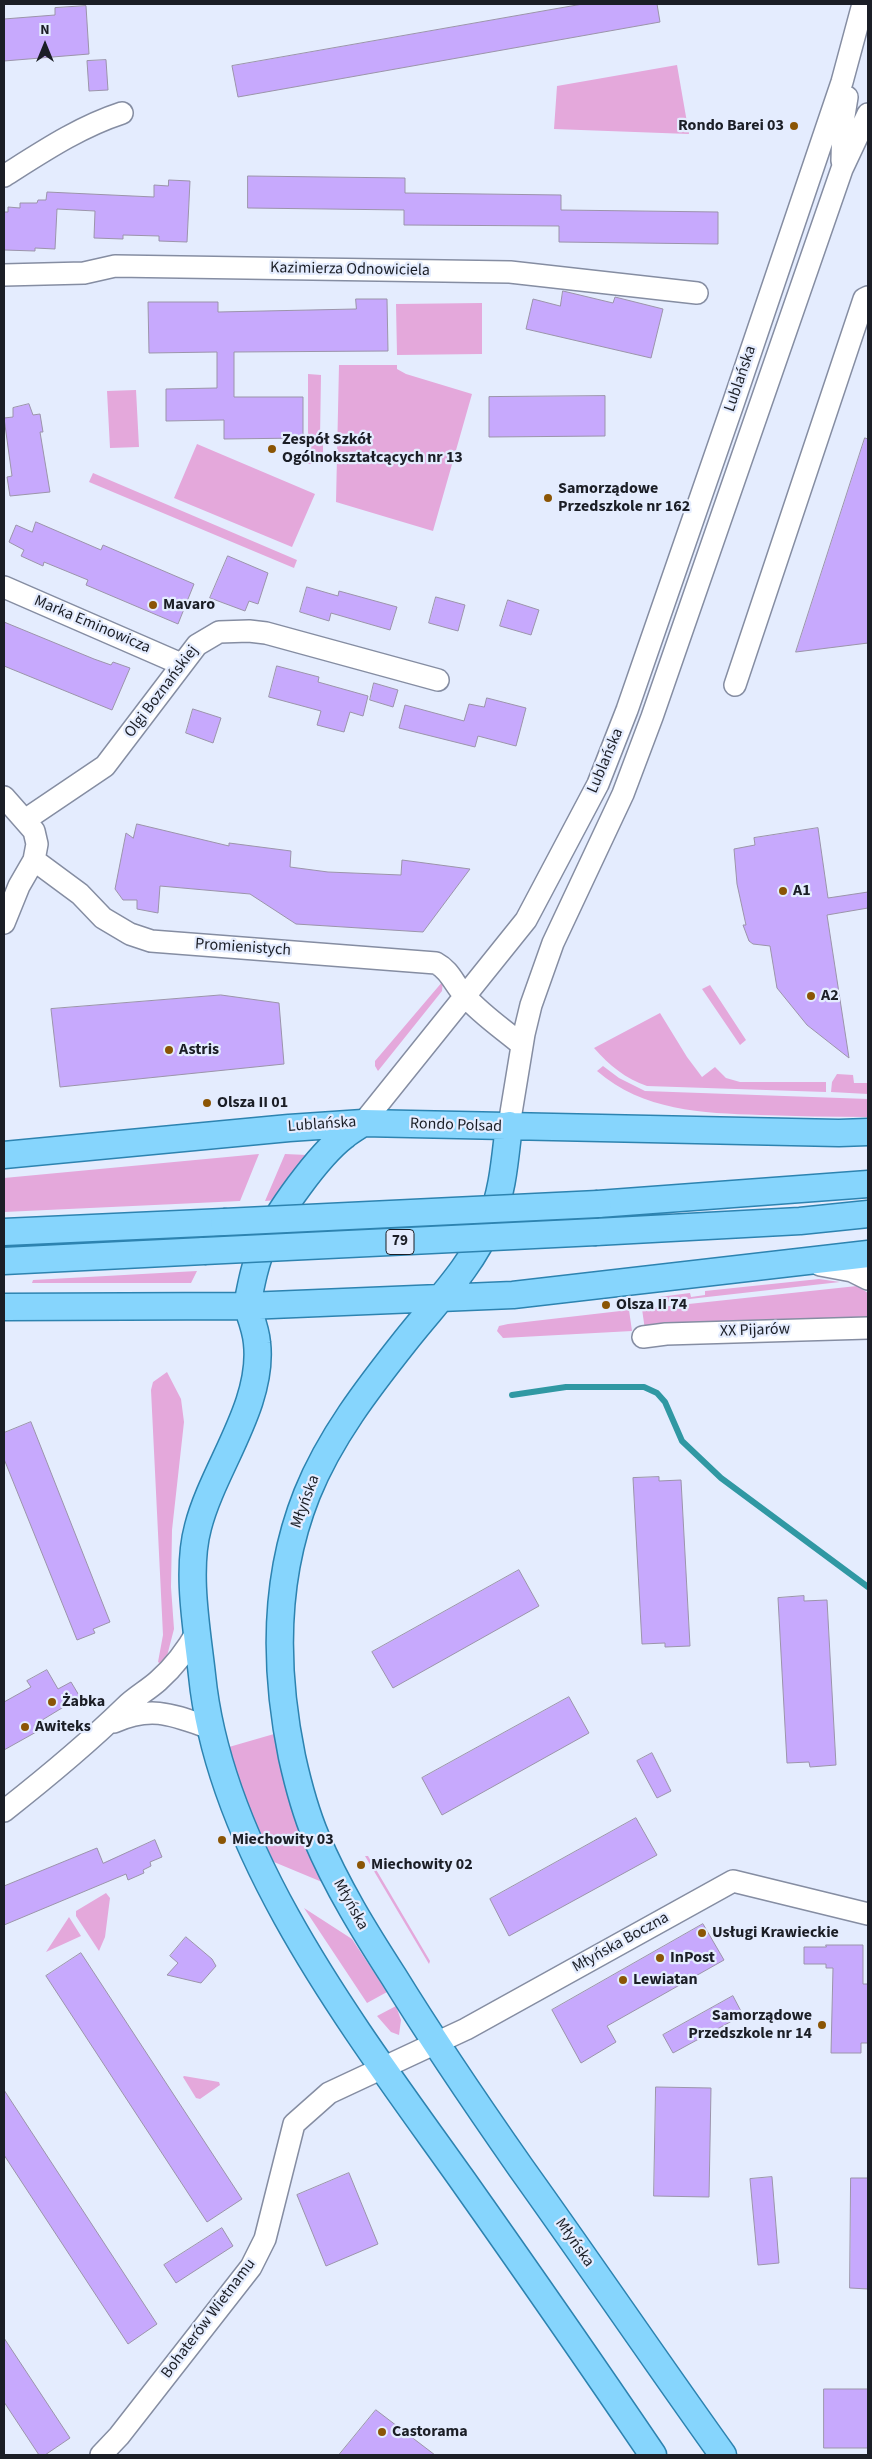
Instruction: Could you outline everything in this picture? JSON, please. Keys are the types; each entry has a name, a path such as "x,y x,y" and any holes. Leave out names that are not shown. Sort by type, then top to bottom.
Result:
{"main road":[{"name":"Rondo Polsad","path":"363,1123 509,1125 499,1196 490,1225 441,1299"},
{"name":"Lublańska","path":"4,1155 289,1128 363,1123"},
{"path":"363,1123 343,1136 326,1153 290,1200 265,1240 257,1260 247,1306 257,1345 255,1380 249,1406 222,1461 198,1527 193,1549 202,1680 210,1728 223,1774 255,1857 306,1949 351,2021 653,2455"},
{"path":"509,1125 839,1133 868,1132"},
{"name":"79","path":"4,1232 598,1204 868,1184"},
{"name":"79","path":"4,1261 800,1221 868,1214"},
{"path":"4,1307 247,1306 441,1299 534,1293 868,1254"},
{"name":"Młyńska","path":"441,1299 406,1340 349,1416 315,1477 298,1520 286,1566 280,1610 278,1654 280,1690 299,1788 315,1836 360,1925 436,2044 724,2455"}],"street":[{"name":"Lublańska","path":"842,169 843,122 864,4"},
{"name":"Lublańska","path":"363,1123 526,920 598,784 627,710 731,411 842,82 864,4"},
{"path":"4,176 62,139 96,122 122,113"},
{"name":"Lublańska","path":"509,1125 522,1045 531,1005 553,943 623,794 652,717 842,169 868,114"},
{"name":"Kazimierza Odnowiciela","path":"4,275 84,273 115,266 510,272 697,293"},
{"path":"735,685 864,299 868,297"},
{"name":"Marka Eminowicza","path":"4,587 181,664"},
{"name":"Olgi Boznańskiej","path":"25,820 105,766 197,645 209,636 219,632 249,631 299,642 438,680"},
{"path":"4,797 25,820 36,836 34,860 19,886 4,923"},
{"name":"Promienistych","path":"34,860 80,894 103,918 130,934 150,941 436,963 453,977 464,996 522,1045"},
{"path":"787,1263 837,1267 852,1271 868,1279"},
{"name":"XX Pijarów","path":"643,1337 675,1333 868,1328"},
{"path":"4,1811 109,1724 126,1706 157,1682 175,1665 198,1630"},
{"path":"109,1724 135,1714 154,1712 178,1717 210,1728"},
{"name":"Młyńska Boczna","path":"383,2067 436,2044 528,1996 733,1881 868,1914"},
{"name":"Bohaterów Wietnamu","path":"101,2455 119,2436 251,2266 265,2239 294,2124 329,2093 383,2067"}],"shaded area":[{"path":"677,65 689,134 554,129 557,86"},
{"path":"482,303 482,354 397,355 396,304"},
{"path":"339,365 397,365 397,369 406,374 472,394 433,531 336,502"},
{"path":"308,374 321,375 320,438 323,439 323,464 308,464"},
{"path":"136,390 139,447 110,448 107,391"},
{"path":"197,444 315,494 292,547 174,498"},
{"path":"93,473 297,560 294,568 89,482"},
{"path":"443,981 442,991 378,1071 375,1061"},
{"path":"710,985 746,1040 740,1045 702,989"},
{"path":"660,1013 687,1057 702,1077 715,1067 726,1078 740,1082 826,1082 826,1092 647,1086 632,1080 618,1071 594,1048"},
{"path":"603,1066 619,1078 645,1091 868,1099 868,1117 717,1113 674,1107 653,1102 615,1084 597,1071"},
{"path":"837,1074 853,1075 854,1083 868,1083 868,1094 831,1092 832,1082"},
{"path":"259,1154 240,1201 4,1212 4,1178"},
{"path":"285,1154 307,1155 278,1200 265,1201"},
{"path":"197,1271 191,1283 32,1283 33,1280"},
{"path":"819,1279 840,1282 663,1302 659,1297 690,1293 691,1297 705,1295 705,1291"},
{"path":"857,1286 868,1293 868,1317 651,1324 652,1330 645,1330 642,1309"},
{"path":"629,1310 632,1331 503,1338 497,1331 499,1326 508,1324"},
{"path":"167,1372 181,1399 184,1422 172,1530 171,1587 174,1629 167,1656 161,1664 158,1662 163,1635 151,1390 153,1382"},
{"path":"274,1734 294,1810 322,1882 274,1862 244,1792 229,1747"},
{"path":"365,1856 368,1856 430,1961 429,1964"},
{"path":"106,1893 110,1898 105,1937 99,1951 76,1916 76,1911"},
{"path":"304,1908 352,1939 387,1992 367,2003"},
{"path":"69,1917 81,1936 46,1952"},
{"path":"396,2006 401,2020 399,2035 391,2032 377,2016"},
{"path":"184,2076 219,2082 220,2085 200,2099 196,2098"}],"building":[{"path":"583,4 657,4 660,22 238,97 232,66"},
{"path":"86,6 89,54 4,61 4,19 55,15 55,8"},
{"path":"106,60 108,90 89,91 87,61"},
{"path":"248,176 405,178 405,193 561,195 561,210 718,212 718,244 559,242 559,226 404,225 404,210 248,208"},
{"path":"169,180 190,181 187,242 159,241 159,236 123,235 123,239 94,238 95,211 57,209 55,249 35,248 35,251 4,250 4,212 8,212 8,207 20,208 20,203 37,203 38,200 46,200 47,192 154,197 154,185 168,186"},
{"path":"563,291 613,303 615,297 663,309 651,358 526,329 533,299 560,306"},
{"path":"356,299 387,299 388,351 234,352 234,397 303,397 303,438 224,439 224,420 166,421 166,389 217,388 217,352 149,353 148,302 218,302 218,312 356,309"},
{"path":"605,396 605,436 489,437 489,397"},
{"path":"29,404 33,415 40,414 43,432 40,432 50,492 10,496 7,477 12,476 4,418 13,417 13,408"},
{"path":"865,438 868,439 868,643 796,652"},
{"path":"36,522 101,550 103,545 194,584 178,624 86,585 88,580 44,562 43,566 21,556 24,550 9,542 16,525 32,532"},
{"path":"228,556 268,573 258,604 249,601 245,611 210,598"},
{"path":"307,587 338,596 339,591 397,607 390,630 331,613 329,621 300,612"},
{"path":"436,597 465,605 458,631 429,623"},
{"path":"508,600 539,610 531,635 500,626"},
{"path":"4,622 94,659 111,665 113,662 130,668 112,710 4,666"},
{"path":"277,666 319,677 318,682 368,696 363,716 350,712 344,732 317,725 321,711 269,697"},
{"path":"374,683 398,690 393,707 370,700"},
{"path":"487,698 526,708 516,746 478,736 475,747 399,728 405,705 464,721 469,704 484,707"},
{"path":"193,709 221,718 213,743 186,733"},
{"path":"137,824 229,846 229,843 291,851 290,867 328,872 401,875 402,860 470,869 423,932 296,924 250,894 160,886 158,913 137,909 137,900 123,900 115,889 126,833 133,838"},
{"path":"818,828 828,898 868,892 868,908 827,915 849,1058 807,1025 777,988 770,946 753,944 749,941 743,925 746,925 737,884 734,849 755,845 754,838"},
{"name":"Astris","path":"221,995 279,1003 284,1064 60,1087 51,1009"},
{"path":"31,1422 110,1622 93,1629 95,1633 77,1640 4,1459 4,1433"},
{"path":"659,1477 659,1481 681,1480 690,1646 665,1647 665,1643 642,1644 633,1478"},
{"path":"519,1570 539,1606 393,1688 372,1652"},
{"path":"804,1596 804,1601 827,1600 836,1765 810,1767 809,1762 787,1763 778,1598"},
{"path":"47,1670 58,1689 71,1682 80,1697 34,1725 38,1731 4,1750 4,1702 31,1687 27,1681"},
{"path":"569,1697 589,1733 442,1815 422,1778"},
{"path":"652,1753 671,1791 657,1798 637,1761"},
{"path":"636,1818 657,1855 509,1936 490,1899"},
{"path":"155,1840 162,1857 150,1862 151,1866 143,1870 144,1873 128,1880 126,1874 4,1925 4,1886 97,1848 103,1863"},
{"path":"703,1924 724,1960 607,2026 616,2042 581,2063 552,2010"},
{"path":"186,1937 212,1959 216,1966 201,1983 167,1975 178,1963 170,1956"},
{"path":"826,1945 863,1945 863,1984 868,1984 868,2043 861,2043 861,2053 831,2053 833,1968 826,1968 826,1964 804,1964 804,1947 826,1947"},
{"path":"81,1953 242,2199 207,2222 46,1976"},
{"path":"733,1996 743,2015 673,2053 663,2035"},
{"path":"656,2087 711,2088 709,2197 654,2196"},
{"path":"4,2090 157,2324 128,2344 4,2155"},
{"path":"349,2173 378,2244 326,2266 297,2195"},
{"path":"772,2177 779,2263 758,2265 750,2179"},
{"path":"851,2178 868,2178 868,2289 850,2288"},
{"path":"222,2228 233,2246 176,2283 164,2265"},
{"path":"4,2338 70,2438 45,2455 39,2455 4,2402"},
{"path":"824,2389 868,2389 868,2448 824,2448"},
{"name":"Castorama","path":"376,2410 435,2455 339,2455"}],"waterway":[{"path":"512,1395 566,1387 644,1387 657,1393 665,1402 682,1441 721,1478 868,1587"}],"place":[{"name":"Rondo Barei 03","path":"794,126"},
{"name":"Zespół Szkół Ogólnokształcących nr 13","path":"272,449"},
{"name":"Samorządowe Przedszkole nr 162","path":"548,498"},
{"name":"Mavaro","path":"153,605"},
{"name":"A1","path":"783,891"},
{"name":"A2","path":"811,996"},
{"name":"Astris","path":"169,1050"},
{"name":"Olsza II 01","path":"207,1103"},
{"name":"Olsza II 74","path":"606,1305"},
{"name":"Żabka","path":"52,1702"},
{"name":"Awiteks","path":"25,1727"},
{"name":"Miechowity 03","path":"222,1840"},
{"name":"Miechowity 02","path":"361,1865"},
{"name":"Usługi Krawieckie","path":"702,1933"},
{"name":"InPost","path":"660,1958"},
{"name":"Lewiatan","path":"623,1980"},
{"name":"Samorządowe Przedszkole nr 14","path":"822,2025"},
{"name":"Castorama","path":"382,2432"}]}
